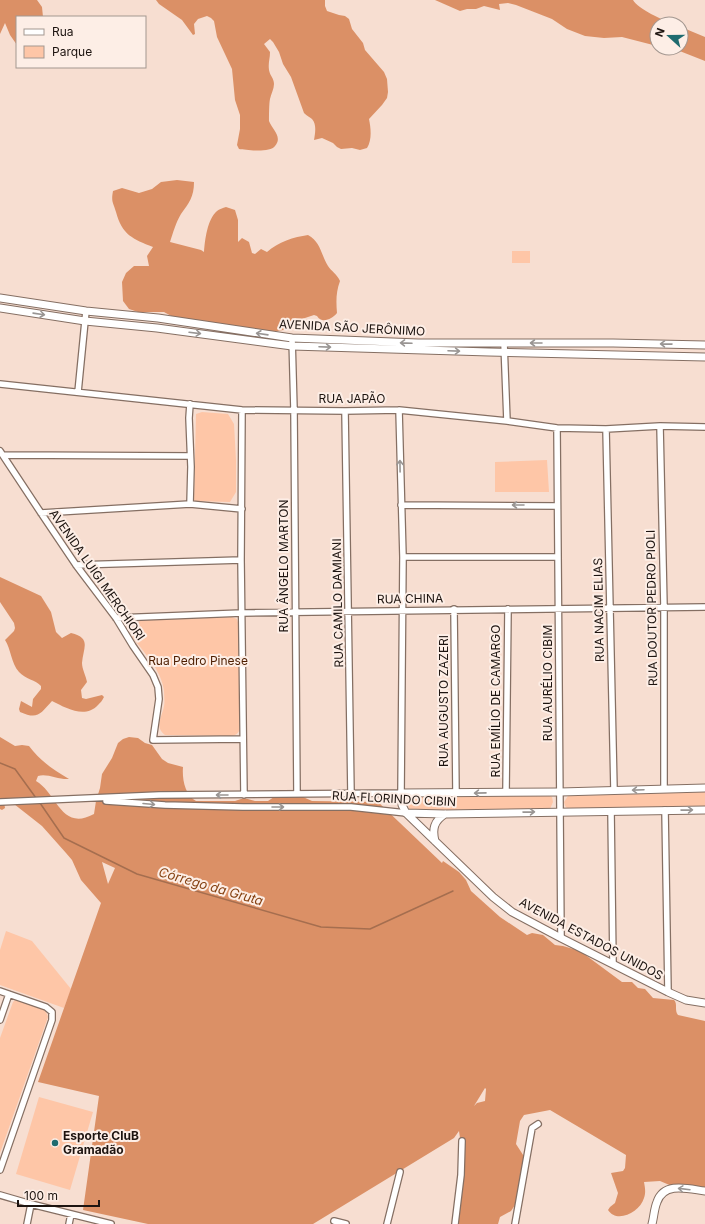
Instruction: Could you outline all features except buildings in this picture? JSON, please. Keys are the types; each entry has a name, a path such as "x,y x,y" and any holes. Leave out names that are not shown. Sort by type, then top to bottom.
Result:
{"street":[{"name":"AVENIDA SÃO JERÔNIMO","path":"0,298 86,311 171,320 292,338 418,343 613,343 705,345"},
{"name":"AVENIDA SÃO JERÔNIMO","path":"0,308 85,321 171,330 292,346 504,353 705,357"},
{"path":"78,392 86,311"},
{"path":"171,320 171,330"},
{"name":"RUA ÂNGELO MARTON","path":"292,338 294,410 297,794"},
{"path":"504,343 507,421"},
{"name":"RUA JAPÃO","path":"0,384 242,410 399,410 507,421 557,428 606,429 660,426 705,427"},
{"path":"190,404 188,418 190,504"},
{"path":"242,410 241,560 244,795"},
{"path":"399,410 402,557 401,793 402,805 406,812"},
{"name":"RUA CAMILO DAMIANI","path":"345,411 351,794"},
{"name":"RUA DOUTOR PEDRO PIOLI","path":"660,426 664,607 664,789"},
{"name":"RUA AURÉLIO CIBIM","path":"557,428 561,938"},
{"name":"RUA NACIM ELIAS","path":"606,429 614,790"},
{"path":"2,453 190,456"},
{"name":"AVENIDA LUIGI MERCHIORI","path":"2,453 76,565 116,618 153,675 158,687 159,699 153,740 244,739"},
{"path":"41,513 190,504 242,509"},
{"path":"401,505 557,506"},
{"path":"402,557 558,557"},
{"path":"76,565 241,560"},
{"name":"RUA CHINA","path":"116,618 242,613 454,609 508,610 559,608 705,607"},
{"name":"RUA AUGUSTO ZAZERI","path":"454,609 456,793"},
{"name":"RUA EMÍLIO DE CAMARGO","path":"506,792 508,610"},
{"name":"RUA FLORINDO CIBIN","path":"0,802 160,795 560,792 705,788"},
{"name":"RUA FLORINDO CIBIN","path":"82,798 158,805 351,807 445,814 705,810"},
{"path":"665,810 668,992"},
{"path":"611,811 613,964"},
{"name":"AVENIDA ESTADOS UNIDOS","path":"406,812 494,897 512,912 668,992 686,1000 705,1003"},
{"path":"436,841 433,833 434,825 438,818 445,814"},
{"path":"0,991 46,1007 52,1012 52,1020 0,1170"},
{"path":"0,1020 9,994"},
{"path":"515,1224 532,1128 538,1124"},
{"path":"455,1224 461,1175 462,1141"},
{"path":"387,1224 400,1172"},
{"path":"652,1224 656,1203 659,1196 663,1192 675,1188 705,1192"},
{"path":"0,1195 110,1224"},
{"path":"27,1224 31,1204"},
{"path":"69,1224 71,1214"},
{"path":"334,1221 346,1224"}],"green space":[{"path":"512,251 530,251 530,263 512,263"},
{"path":"202,412 228,414 234,424 236,492 230,502 194,501 196,414"},
{"path":"547,460 549,492 495,492 495,462"},
{"name":"Rua Pedro Pinese","path":"232,617 237,619 239,626 239,731 231,736 165,735 160,729 159,725 164,703 163,684 152,662 132,637 134,626 142,619"},
{"path":"705,792 705,808 569,810 565,806 564,802 568,796"},
{"path":"548,795 552,797 553,802 550,809 414,812 409,809 408,804 411,797"},
{"path":"6,931 32,941 71,989 64,1008 0,985 0,950"},
{"path":"15,1000 40,1007 47,1013 48,1017 0,1153 0,1038"},
{"name":"Esporte CluB Gramadão","path":"39,1097 93,1112 70,1190 16,1174"}],"shaded area":[{"path":"0,0 37,0 42,7 43,16 16,16 16,44 10,35 5,23 0,34"},
{"path":"156,0 325,0 327,11 345,16 349,19 352,29 363,43 365,50 384,72 387,79 387,98 369,119 371,134 370,142 367,148 360,150 352,148 341,149 322,138 314,140 314,121 304,113 291,77 283,64 279,52 270,39 264,44 270,52 269,70 274,84 270,97 269,121 276,133 278,139 277,143 268,150 239,149 237,145 240,129 240,115 235,100 232,69 217,37 214,21 207,16 198,19 194,24 195,34 193,35 182,20 159,4"},
{"path":"435,0 633,0 640,7 655,16 649,16 649,44 622,37 604,38 585,36 567,29 552,19 508,3 499,4 500,10 484,6 476,9 460,11"},
{"path":"689,30 705,37 705,61 689,55"},
{"path":"177,180 194,182 194,187 190,200 178,220 170,242 204,252 207,230 211,220 218,210 226,207 235,210 238,220 238,242 242,238 249,242 252,253 255,254 261,249 267,252 286,240 308,235 316,241 328,266 340,281 336,304 337,313 327,320 322,320 314,315 302,319 283,330 267,333 173,317 164,312 138,312 129,309 123,301 122,282 126,273 134,266 149,266 147,256 153,247 134,238 125,231 118,220 113,204 113,191 122,188 139,193 152,189 161,182"},
{"path":"0,577 41,596 51,612 56,632 62,638 71,633 82,638 85,644 82,663 87,682 81,690 82,698 86,699 102,695 104,697 93,709 81,712 75,711 52,701 38,714 31,715 20,712 19,709 21,701 32,707 33,699 41,689 41,686 19,672 14,664 5,640 15,628 14,623 0,602"},
{"path":"0,737 15,746 29,746 43,761 69,779 42,775 38,776 36,781 49,794 60,809 67,815 74,818 83,818 94,814 102,774 112,758 118,743 129,737 138,738 145,743 152,745 162,759 168,763 183,767 185,786 189,795 196,801 235,801 244,798 255,801 268,801 274,797 291,796 303,797 312,801 378,802 442,863 443,861 459,872 466,880 471,891 500,917 527,935 532,933 543,935 555,945 580,951 622,982 632,982 638,988 645,989 653,998 674,1000 678,1015 705,1021 705,1189 679,1189 660,1181 644,1182 645,1196 638,1208 633,1212 622,1216 612,1214 608,1210 615,1203 618,1193 611,1173 623,1171 625,1168 626,1155 550,1110 524,1115 520,1121 516,1144 525,1158 519,1199 511,1211 500,1217 498,1224 458,1224 461,1145 459,1131 454,1138 313,1224 148,1224 83,1210 99,1096 38,1082 101,903 81,880 72,860 42,826 14,804 4,802 5,808 2,810 0,809","holes":["102,862 115,868 108,884","485,1088 485,1101 477,1103 474,1106"]}],"waterway":[{"name":"Córrego da Gruta","path":"0,763 15,769 36,798"},
{"name":"Córrego da Gruta","path":"40,803 64,838 137,874 321,927 370,929 453,891"}],"place":[{"name":"Esporte CluB Gramadão","path":"55,1143"}]}
